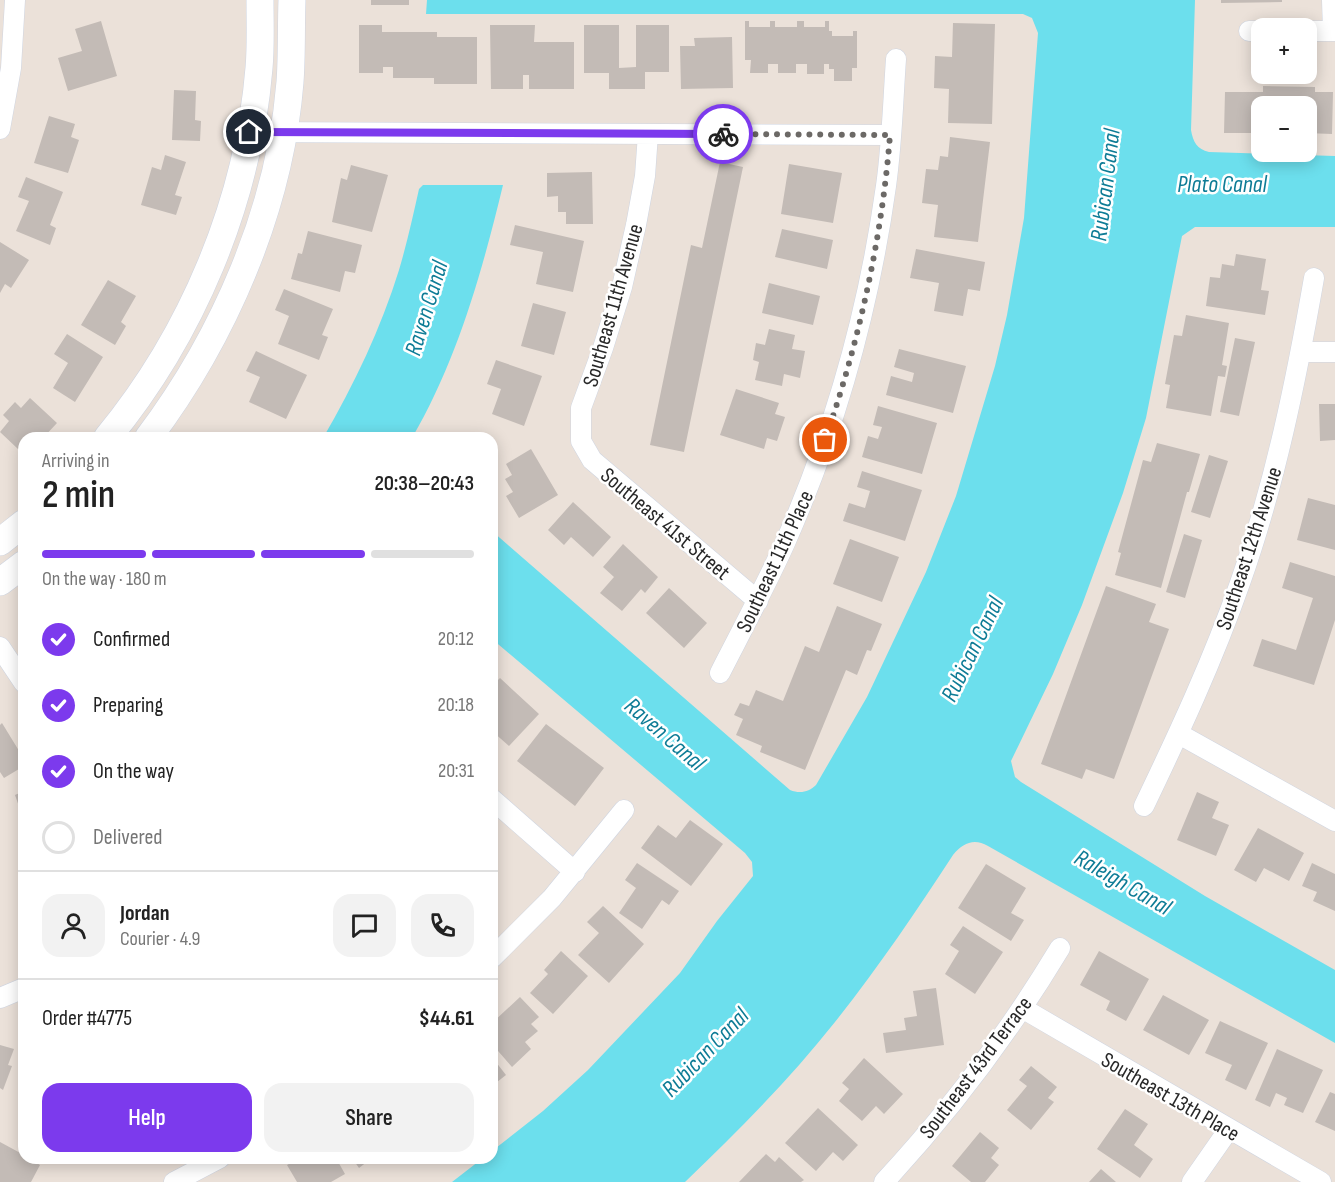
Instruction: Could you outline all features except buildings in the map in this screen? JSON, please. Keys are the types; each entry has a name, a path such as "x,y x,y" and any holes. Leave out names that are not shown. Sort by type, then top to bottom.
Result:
{"main road":[{"path":"113,432 167,352 203,282 230,208 249,132 259,68 260,0"},
{"path":"152,432 197,365 228,305 259,227 282,132 290,83 292,0"},
{"path":"0,542 18,528"},
{"path":"0,582 18,568"}],"street":[{"path":"0,129 11,68 15,0"},
{"path":"1317,31 1334,30 1332,0"},
{"name":"Southeast 11th Place","path":"720,673 786,542 832,419 851,357 868,288 881,219 896,59"},
{"path":"249,132 890,135"},
{"name":"Southeast 11th Avenue","path":"581,441 581,408 622,287 636,225 645,176 648,134"},
{"name":"Southeast 12th Avenue","path":"1144,806 1179,734 1213,655 1241,581 1272,480 1301,352 1314,278"},
{"path":"1301,352 1335,352"},
{"name":"Southeast 41st Street","path":"581,441 592,460 758,601"},
{"path":"0,647 18,674"},
{"path":"1179,734 1335,821"},
{"path":"498,804 575,872"},
{"path":"498,952 552,898 624,810"},
{"name":"Southeast 43rd Terrace","path":"884,1182 946,1108 1022,1008 1060,948"},
{"path":"0,999 18,991"},
{"name":"Southeast 13th Place","path":"1022,1008 1321,1182"},
{"path":"1192,1182 1229,1129"},
{"path":"174,1182 208,1164"}],"water":[{"path":"427,0 1195,0 1191,130 1196,144 1209,152 1251,153 1251,162 1317,162 1317,155 1335,156 1335,227 1195,227 1182,236 1146,418 1123,493 1082,605 1053,674 1011,761 1015,777 1021,782 1205,896 1335,970 1335,1043 988,846 973,842 961,847 953,855 881,961 818,1043 763,1105 685,1182 452,1182 475,1164 498,1164 498,1146 543,1111 588,1070 680,973 753,876 752,862 745,853 498,644 498,536 790,790 804,792 816,785 867,697 926,572 956,496 995,366 1007,315 1024,218 1038,33 1032,18 1023,14 426,14"},
{"name":"Raven Canal","path":"423,185 503,185 477,283 455,347 415,432 326,432 356,377 384,313 402,260 419,189"}],"way so far":[{"path":"723,134 890,135 881,219 868,288 851,357 825,440"}],"route":[{"path":"249,132 723,134"}],"water label":[{"name":"Plato Canal","path":"1222,184"},
{"name":"Rubican Canal","path":"1105,185"},
{"name":"Rubican Canal","path":"972,649"},
{"name":"Raleigh Canal","path":"1123,882"},
{"name":"Rubican Canal","path":"705,1052"}]}
